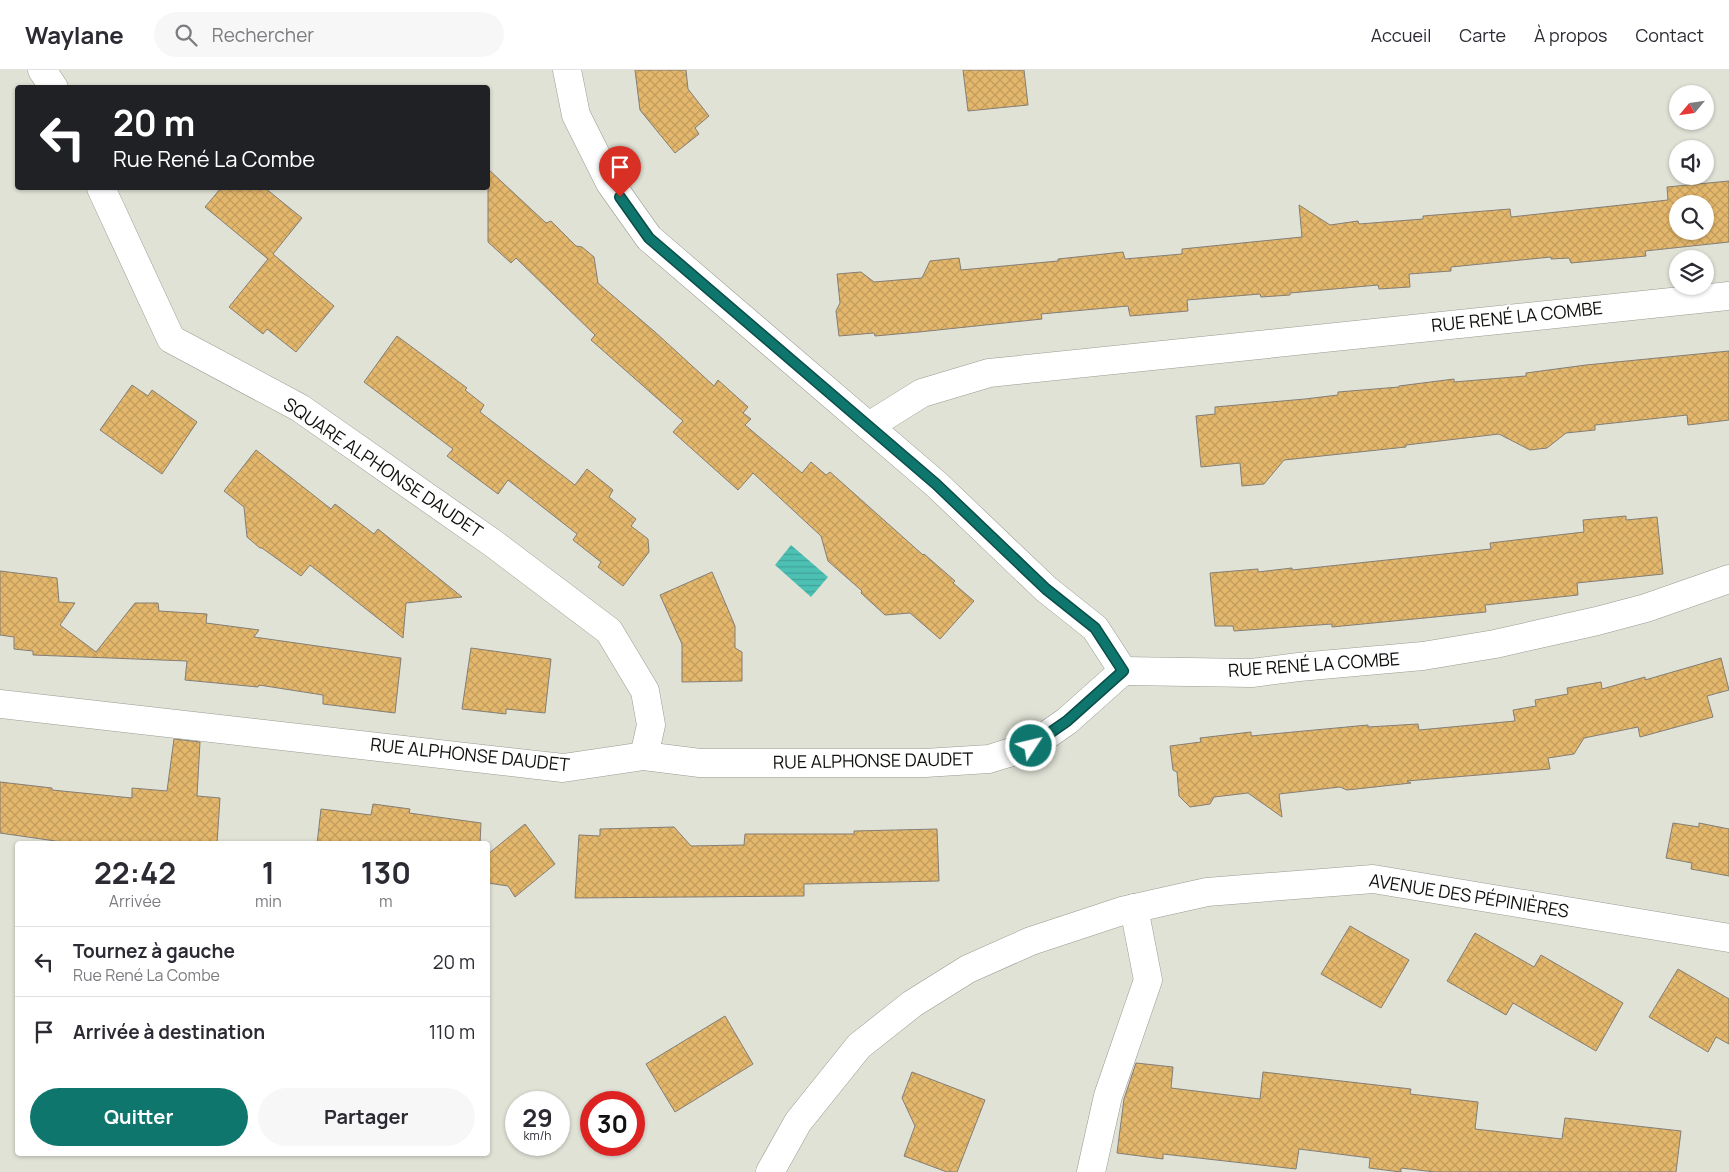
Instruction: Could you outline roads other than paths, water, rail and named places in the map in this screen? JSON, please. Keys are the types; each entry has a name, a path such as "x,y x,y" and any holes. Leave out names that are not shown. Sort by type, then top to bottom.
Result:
{"street":[{"path":"42,70 52,85"},
{"path":"567,70 576,115 610,184 649,238 936,484 1046,589 1095,628 1123,671"},
{"name":"SQUARE ALPHONSE DAUDET","path":"102,190 171,339 300,408 494,544 609,631 645,691 650,725 644,756"},
{"name":"RUE RENÉ LA COMBE","path":"869,426 922,393 990,373 1729,296"},
{"name":"RUE RENÉ LA COMBE","path":"1123,671 1252,673 1423,656 1504,642 1597,621 1646,608 1729,579"},
{"name":"RUE ALPHONSE DAUDET","path":"0,704 564,768 644,756 700,763 925,763 989,759 1031,746 1067,721 1123,671"},
{"name":"AVENUE DES PÉPINIÈRES","path":"770,1172 798,1122 859,1046 912,1004 968,969 1031,941 1134,908 1207,892 1373,879 1729,938"},
{"path":"1091,1172 1108,1096 1148,980 1134,908"}],"water":[{"path":"791,545 828,577 811,597 775,565"}]}
